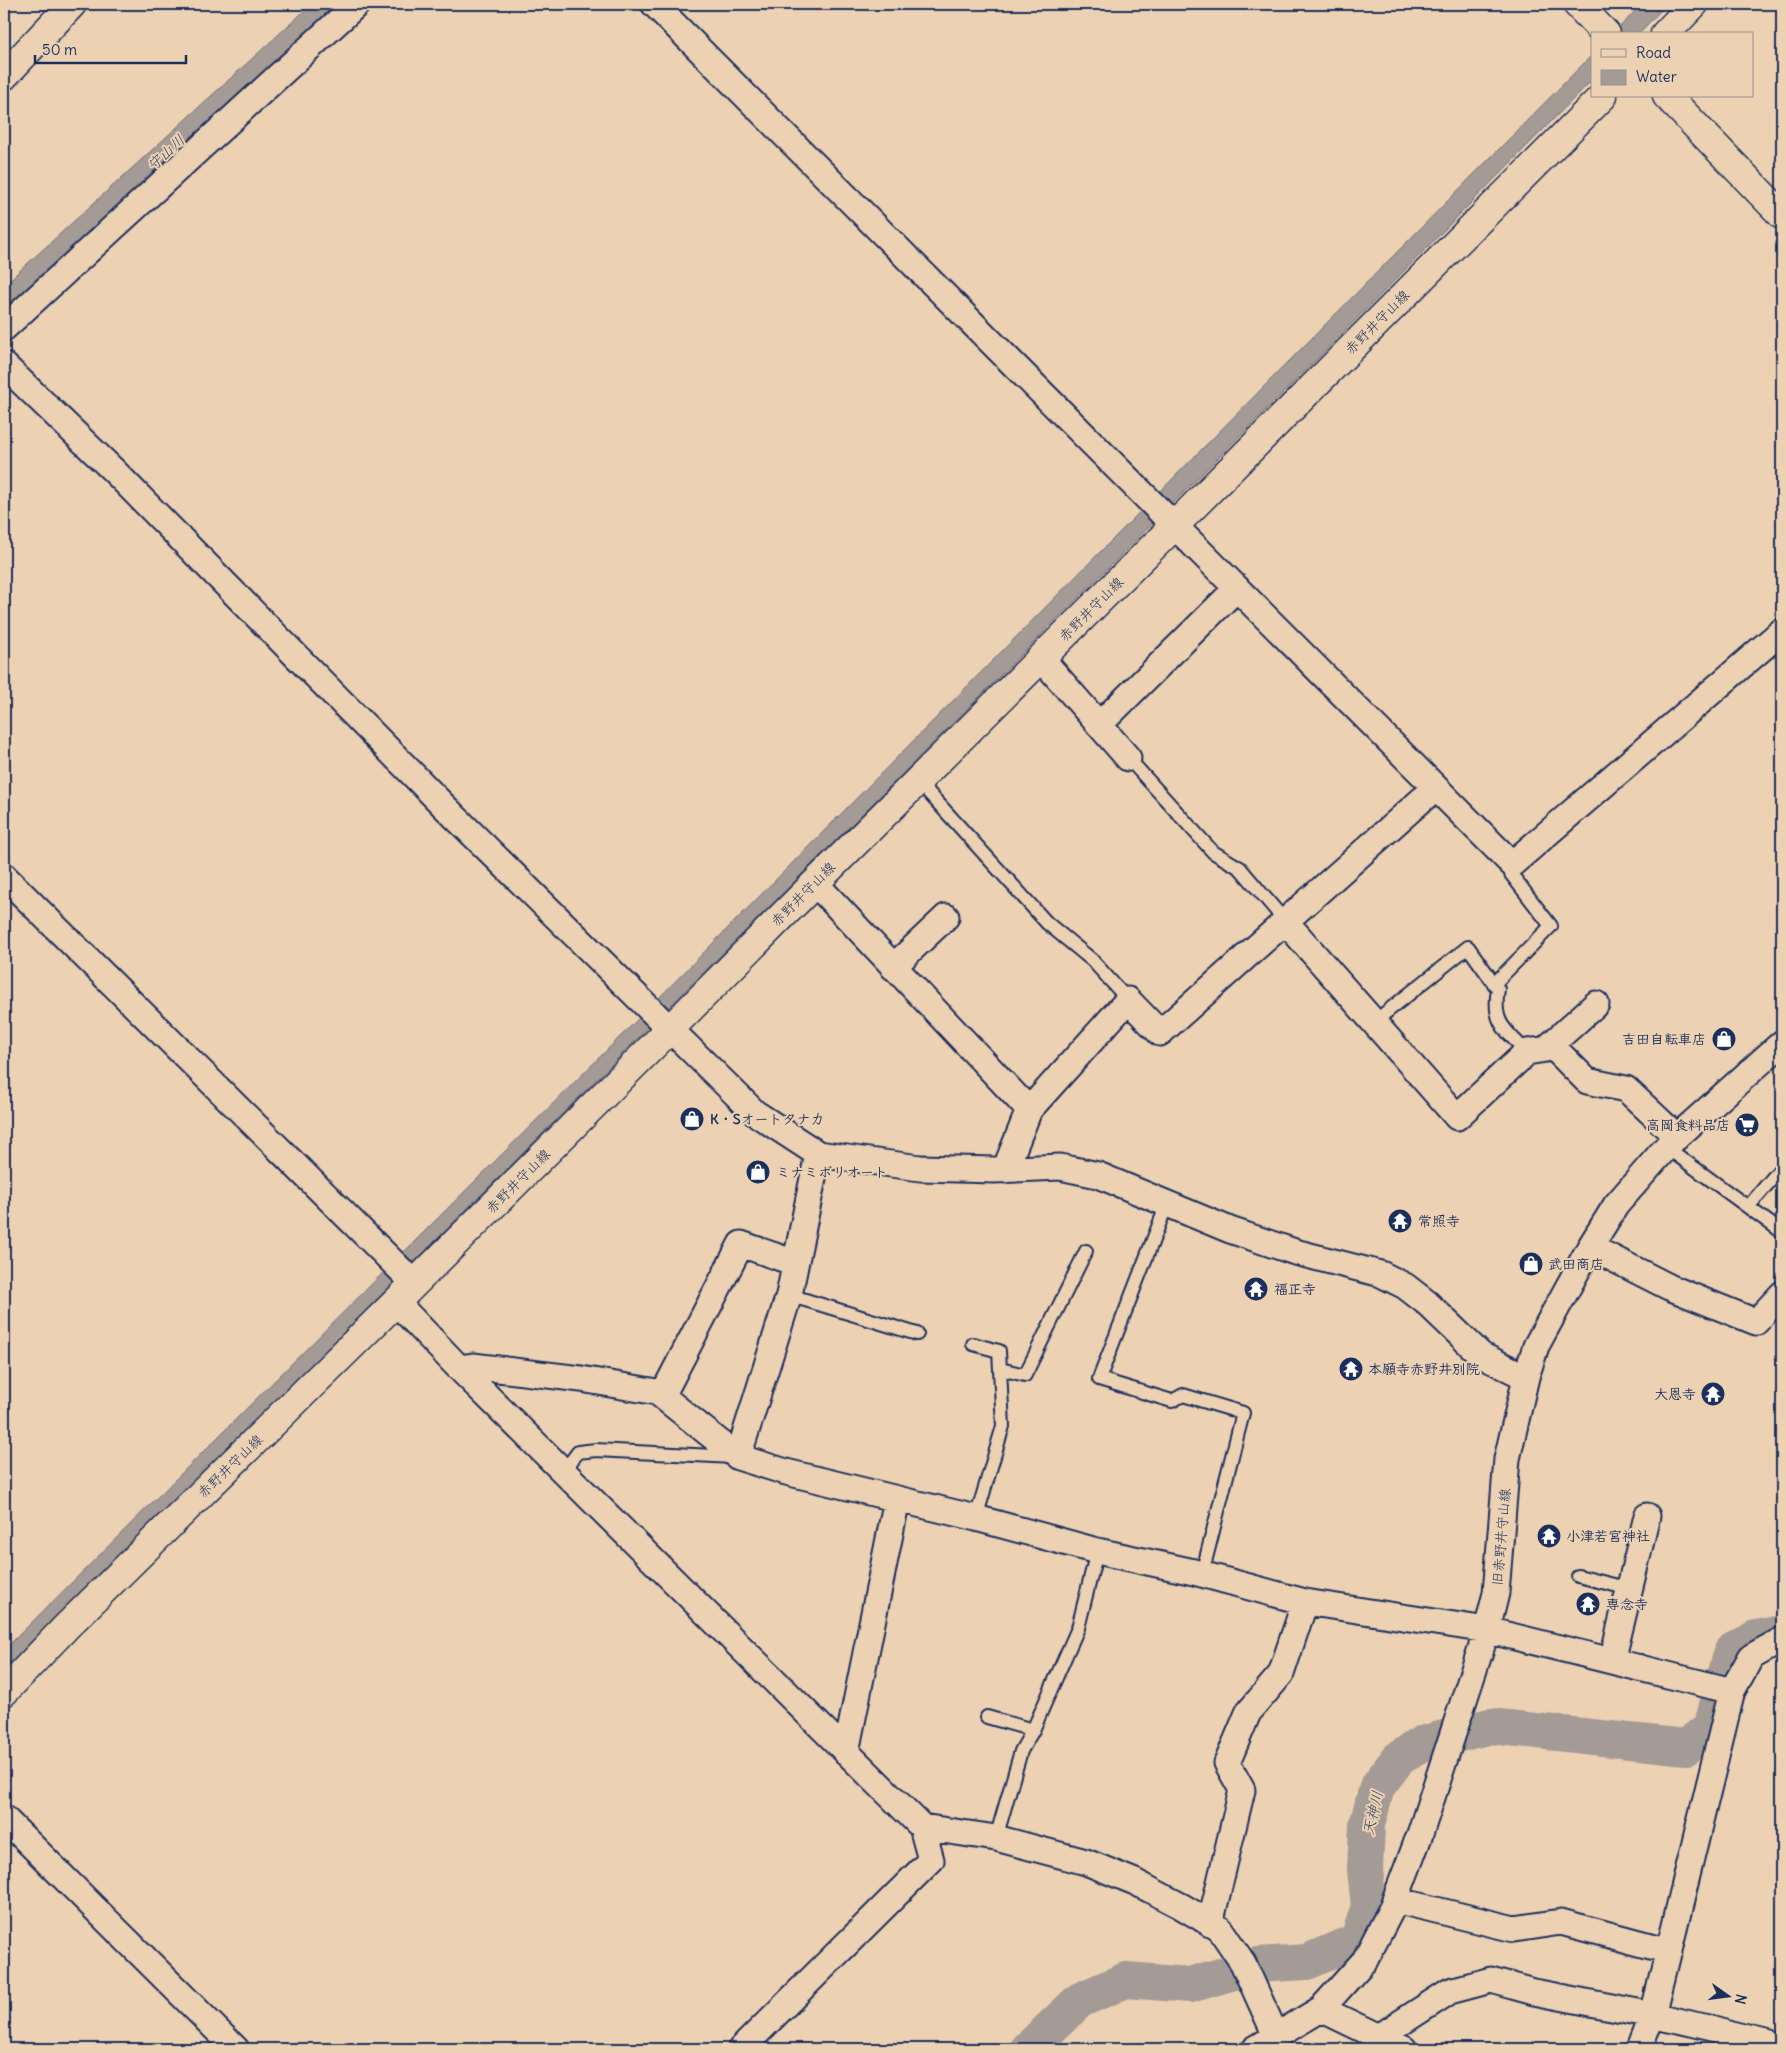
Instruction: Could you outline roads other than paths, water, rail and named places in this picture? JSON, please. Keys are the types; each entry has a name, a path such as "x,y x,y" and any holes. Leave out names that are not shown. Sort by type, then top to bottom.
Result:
{"main road":[{"path":"4,76 72,4"},
{"path":"1577,4 1604,32"},
{"path":"1667,32 1694,4"},
{"name":"赤野井守山線","path":"4,1692 66,1627 406,1293 1601,98"},
{"path":"1669,98 1782,215"}],"street":[{"path":"4,328 357,4"},
{"path":"654,4 1512,864 1782,631"},
{"path":"4,365 114,471 442,804 755,1113 818,1154 920,1168 1005,1170 1060,1167 1098,1175 1230,1230 1295,1252 1381,1274 1406,1286 1427,1303 1481,1355 1526,1377"},
{"path":"1099,725 1237,588"},
{"path":"1041,658 1128,758"},
{"path":"1005,1170 1029,1110 1128,1000 1160,1033 1435,788"},
{"path":"4,876 406,1293 459,1368 922,1827 931,1860 742,2049"},
{"path":"815,882 1029,1110"},
{"path":"893,966 946,917"},
{"path":"1285,921 1457,1117 1527,1052 1546,1049 1596,1004"},
{"name":"旧赤野井守山線","path":"1254,2049 1321,2009 1365,1960 1395,1900 1420,1834 1487,1630 1496,1593 1507,1459 1526,1377 1536,1346 1590,1247 1616,1205 1671,1142 1782,1043"},
{"path":"1551,1045 1587,1081 1626,1089 1671,1142"},
{"path":"738,1457 789,1295 818,1154"},
{"path":"662,1396 740,1244 795,1263"},
{"path":"1590,1247 1669,1287 1756,1322 1782,1294"},
{"path":"459,1368 473,1366 581,1379 657,1392 738,1457 786,1472 976,1518 1097,1550 1202,1574 1305,1602 1487,1630 1732,1691"},
{"path":"846,1752 897,1499"},
{"path":"1612,1661 1647,1516"},
{"path":"1210,1924 1242,1790 1227,1763 1248,1713 1281,1674 1305,1602"},
{"path":"1640,2049 1653,2015 1732,1691 1751,1657 1782,1640"},
{"path":"4,1818 236,2049"},
{"path":"922,1827 996,1838 1086,1862 1127,1879 1220,1929 1243,1963 1276,2036"},
{"path":"1395,1900 1514,1929 1561,1922 1669,1951"},
{"path":"1379,2037 1450,1991 1491,1980 1534,1992 1653,2015 1782,2046"},
{"path":"1321,2009 1404,2049"}],"lane":[{"path":"1128,758 1213,852 1240,868 1285,921"},
{"path":"918,781 1048,923 1092,960 1128,1000"},
{"path":"1494,984 1551,926 1511,874 1512,864"},
{"path":"1374,1022 1468,947 1498,989 1495,1006 1501,1026 1527,1052"},
{"path":"1671,1142 1748,1207 1782,1232"},
{"path":"1748,1207 1782,1167"},
{"path":"1167,1204 1099,1379 1172,1401 1183,1395 1242,1413 1202,1574"},
{"path":"1000,1369 1025,1375 1086,1251"},
{"path":"789,1295 916,1334"},
{"path":"973,1344 999,1351 1003,1426 976,1518"},
{"path":"564,1472 578,1452 596,1450 738,1457"},
{"path":"996,1838 1021,1751 1033,1730 1078,1628 1097,1550"},
{"path":"1578,1576 1630,1590"},
{"path":"987,1717 1033,1730"}],"water":[{"name":"守山川","path":"312,4 344,4 4,315 4,285"},
{"path":"1642,4 1667,4 1640,32 1615,32"},
{"path":"1591,56 1591,81 1337,339 4,1672 4,1650 640,1017"}],"waterway":[{"name":"天神川","path":"1028,2049 1080,2000 1126,1980 1190,1985 1257,1965 1307,1962 1358,1940 1369,1906 1365,1870 1367,1825 1377,1787 1398,1759 1421,1744 1490,1726 1686,1747 1711,1727 1732,1651 1757,1638 1782,1633"}],"place":[{"name":"吉田自転車店","path":"1724,1039"},
{"name":"K・Sオートタナカ","path":"692,1119"},
{"name":"高岡食料品店","path":"1747,1125"},
{"name":"ミナミボリオート","path":"758,1172"},
{"name":"常照寺","path":"1400,1221"},
{"name":"武田商店","path":"1531,1264"},
{"name":"福正寺","path":"1256,1289"},
{"name":"本願寺赤野井別院","path":"1351,1369"},
{"name":"大恩寺","path":"1713,1394"},
{"name":"小津若宮神社","path":"1549,1536"},
{"name":"専念寺","path":"1588,1604"}]}
